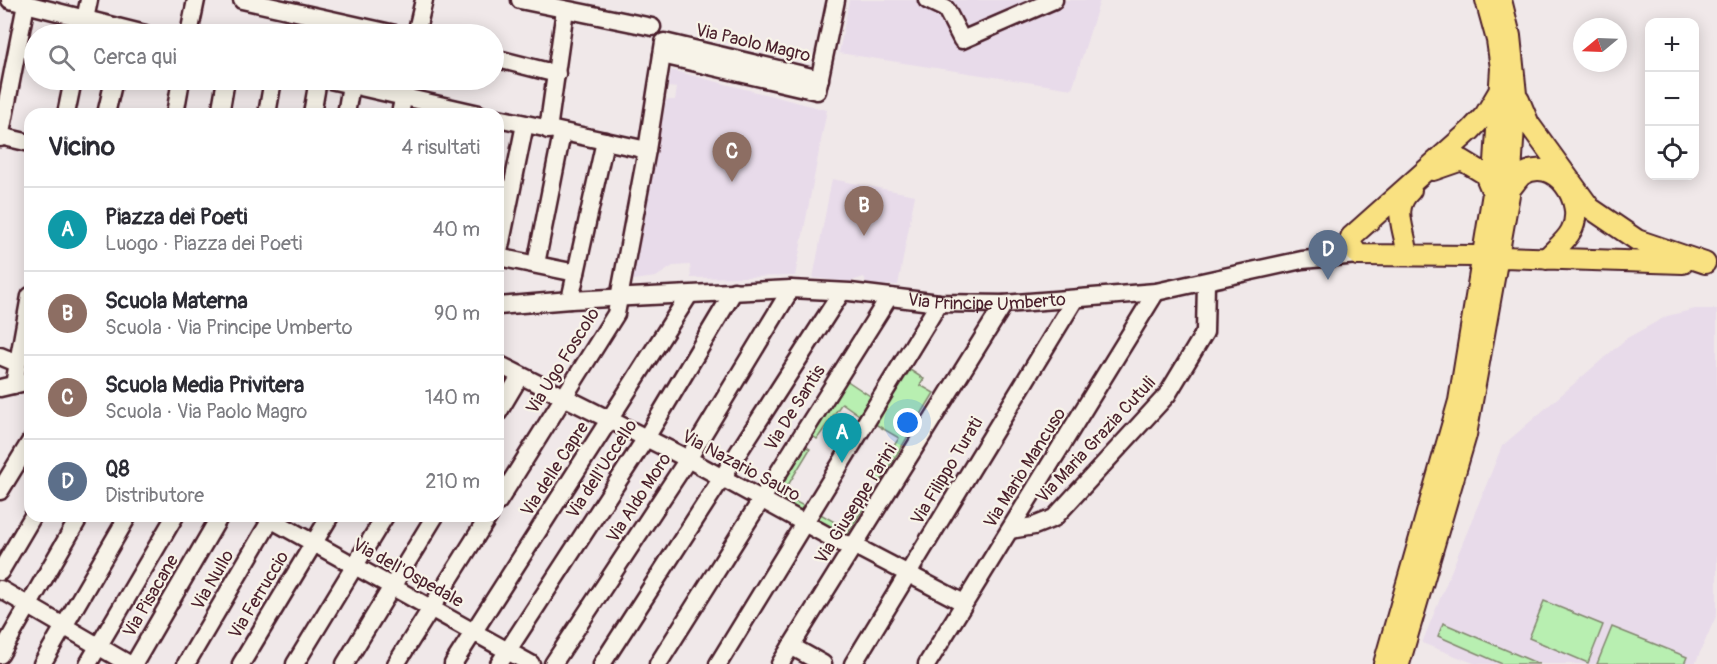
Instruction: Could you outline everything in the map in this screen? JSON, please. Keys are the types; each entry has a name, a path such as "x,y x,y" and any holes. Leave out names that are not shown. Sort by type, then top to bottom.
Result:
{"main road":[{"path":"1486,0 1508,91 1590,208 1637,240 1711,264"},
{"path":"1399,664 1466,435 1501,191 1510,36 1501,0"},
{"path":"1354,246 1508,91"},
{"path":"1407,254 1399,216 1400,206 1405,196 1436,168 1462,160 1485,174 1501,191"},
{"path":"1384,664 1459,401 1501,191 1522,175 1534,170 1543,170 1555,176 1566,188 1576,206 1571,231 1546,259"},
{"path":"1571,231 1582,260"},
{"path":"1631,261 1636,252 1637,240"},
{"path":"1354,246 1407,254 1475,256"},
{"path":"1503,257 1711,264"}],"street":[{"path":"84,24 89,0"},
{"path":"191,24 196,0"},
{"path":"242,0 350,24"},
{"path":"418,24 424,0"},
{"path":"520,0 652,27"},
{"name":"Via Paolo Magro","path":"619,299 647,150 663,48 817,91 836,0"},
{"path":"927,0 946,9 963,40 1054,0"},
{"path":"24,142 0,137 18,2 75,24"},
{"path":"536,264 555,131 556,74 565,10"},
{"path":"504,61 556,74"},
{"path":"67,108 71,90"},
{"path":"107,108 112,90"},
{"path":"176,108 179,90"},
{"path":"221,108 224,90"},
{"path":"268,108 271,90"},
{"path":"313,108 316,90"},
{"path":"347,108 350,90"},
{"path":"373,90 437,108"},
{"path":"401,108 405,90"},
{"path":"504,119 647,150"},
{"path":"504,227 525,124"},
{"path":"570,300 605,141"},
{"name":"Via Principe Umberto","path":"504,306 791,289 939,303 1004,304 1156,292 1206,283 1302,260 1326,258 1354,246"},
{"path":"504,257 576,273"},
{"name":"Via Maria Grazia Cutuli","path":"1010,530 1034,526 1054,518 1167,395 1205,332 1206,283"},
{"name":"Via Aldo Moro","path":"553,664 687,459 791,289"},
{"name":"Via dell'Uccello","path":"503,657 646,438 734,291"},
{"name":"Via Mario Mancuso","path":"927,664 1156,292"},
{"path":"602,664 841,293"},
{"name":"Via delle Capre","path":"453,664 689,295"},
{"name":"Via De Santis","path":"658,664 889,297"},
{"name":"Via Ugo Foscolo","path":"504,492 616,314 619,299"},
{"name":"Via Filippo Turati","path":"853,664 1075,299"},
{"path":"718,664 939,303"},
{"name":"Via Giuseppe Parini","path":"780,664 1004,304"},
{"path":"15,385 24,327"},
{"path":"0,356 17,363"},
{"name":"Via Nazario Sauro","path":"504,367 722,477 841,543 853,545 964,603"},
{"path":"504,403 520,376"},
{"path":"0,491 24,451"},
{"path":"0,572 29,522"},
{"path":"0,655 30,607 77,522"},
{"path":"42,664 125,522"},
{"path":"88,664 171,522"},
{"name":"Via Pisacane","path":"132,664 216,522"},
{"name":"Via Nullo","path":"186,664 267,522"},
{"name":"Via dell'Ospedale","path":"278,522 473,632 503,657 531,664"},
{"name":"Via Ferruccio","path":"241,664 326,522"},
{"path":"295,664 381,522"},
{"path":"345,664 431,522"},
{"path":"396,664 485,522"},
{"path":"0,589 98,647 132,664"},
{"path":"791,646 823,664"}],"shaded area":[{"path":"849,0 1100,0 1072,89 839,53"},
{"path":"671,70 827,110 795,276 691,278 690,265 673,266 656,277 633,280 666,100 675,100 677,88 668,87"},
{"path":"832,179 915,195 898,285 867,286 864,277 849,282 813,278"},
{"path":"1695,309 1717,309 1717,614 1695,664 1476,664 1422,643 1502,446 1627,338 1667,316"}],"green space":[{"path":"910,370 924,379 920,385 934,393 881,481 874,477 899,438 875,424"},
{"path":"846,380 873,398 862,417 842,403 817,439 810,434"},
{"path":"803,445 810,449 782,495 806,507 801,515 770,498"},
{"path":"867,489 873,493 845,538 815,521 819,513 843,527"},
{"path":"1544,601 1603,625 1588,663 1529,638"},
{"path":"1443,623 1539,664 1502,664 1438,636"},
{"path":"1612,627 1687,657 1684,664 1597,664"}],"place":[{"name":"Scuola Media Privitera","path":"732,182"},
{"name":"Scuola Materna","path":"864,236"},
{"name":"Q8","path":"1328,280"},
{"name":"Piazza dei Poeti","path":"842,463"}]}
